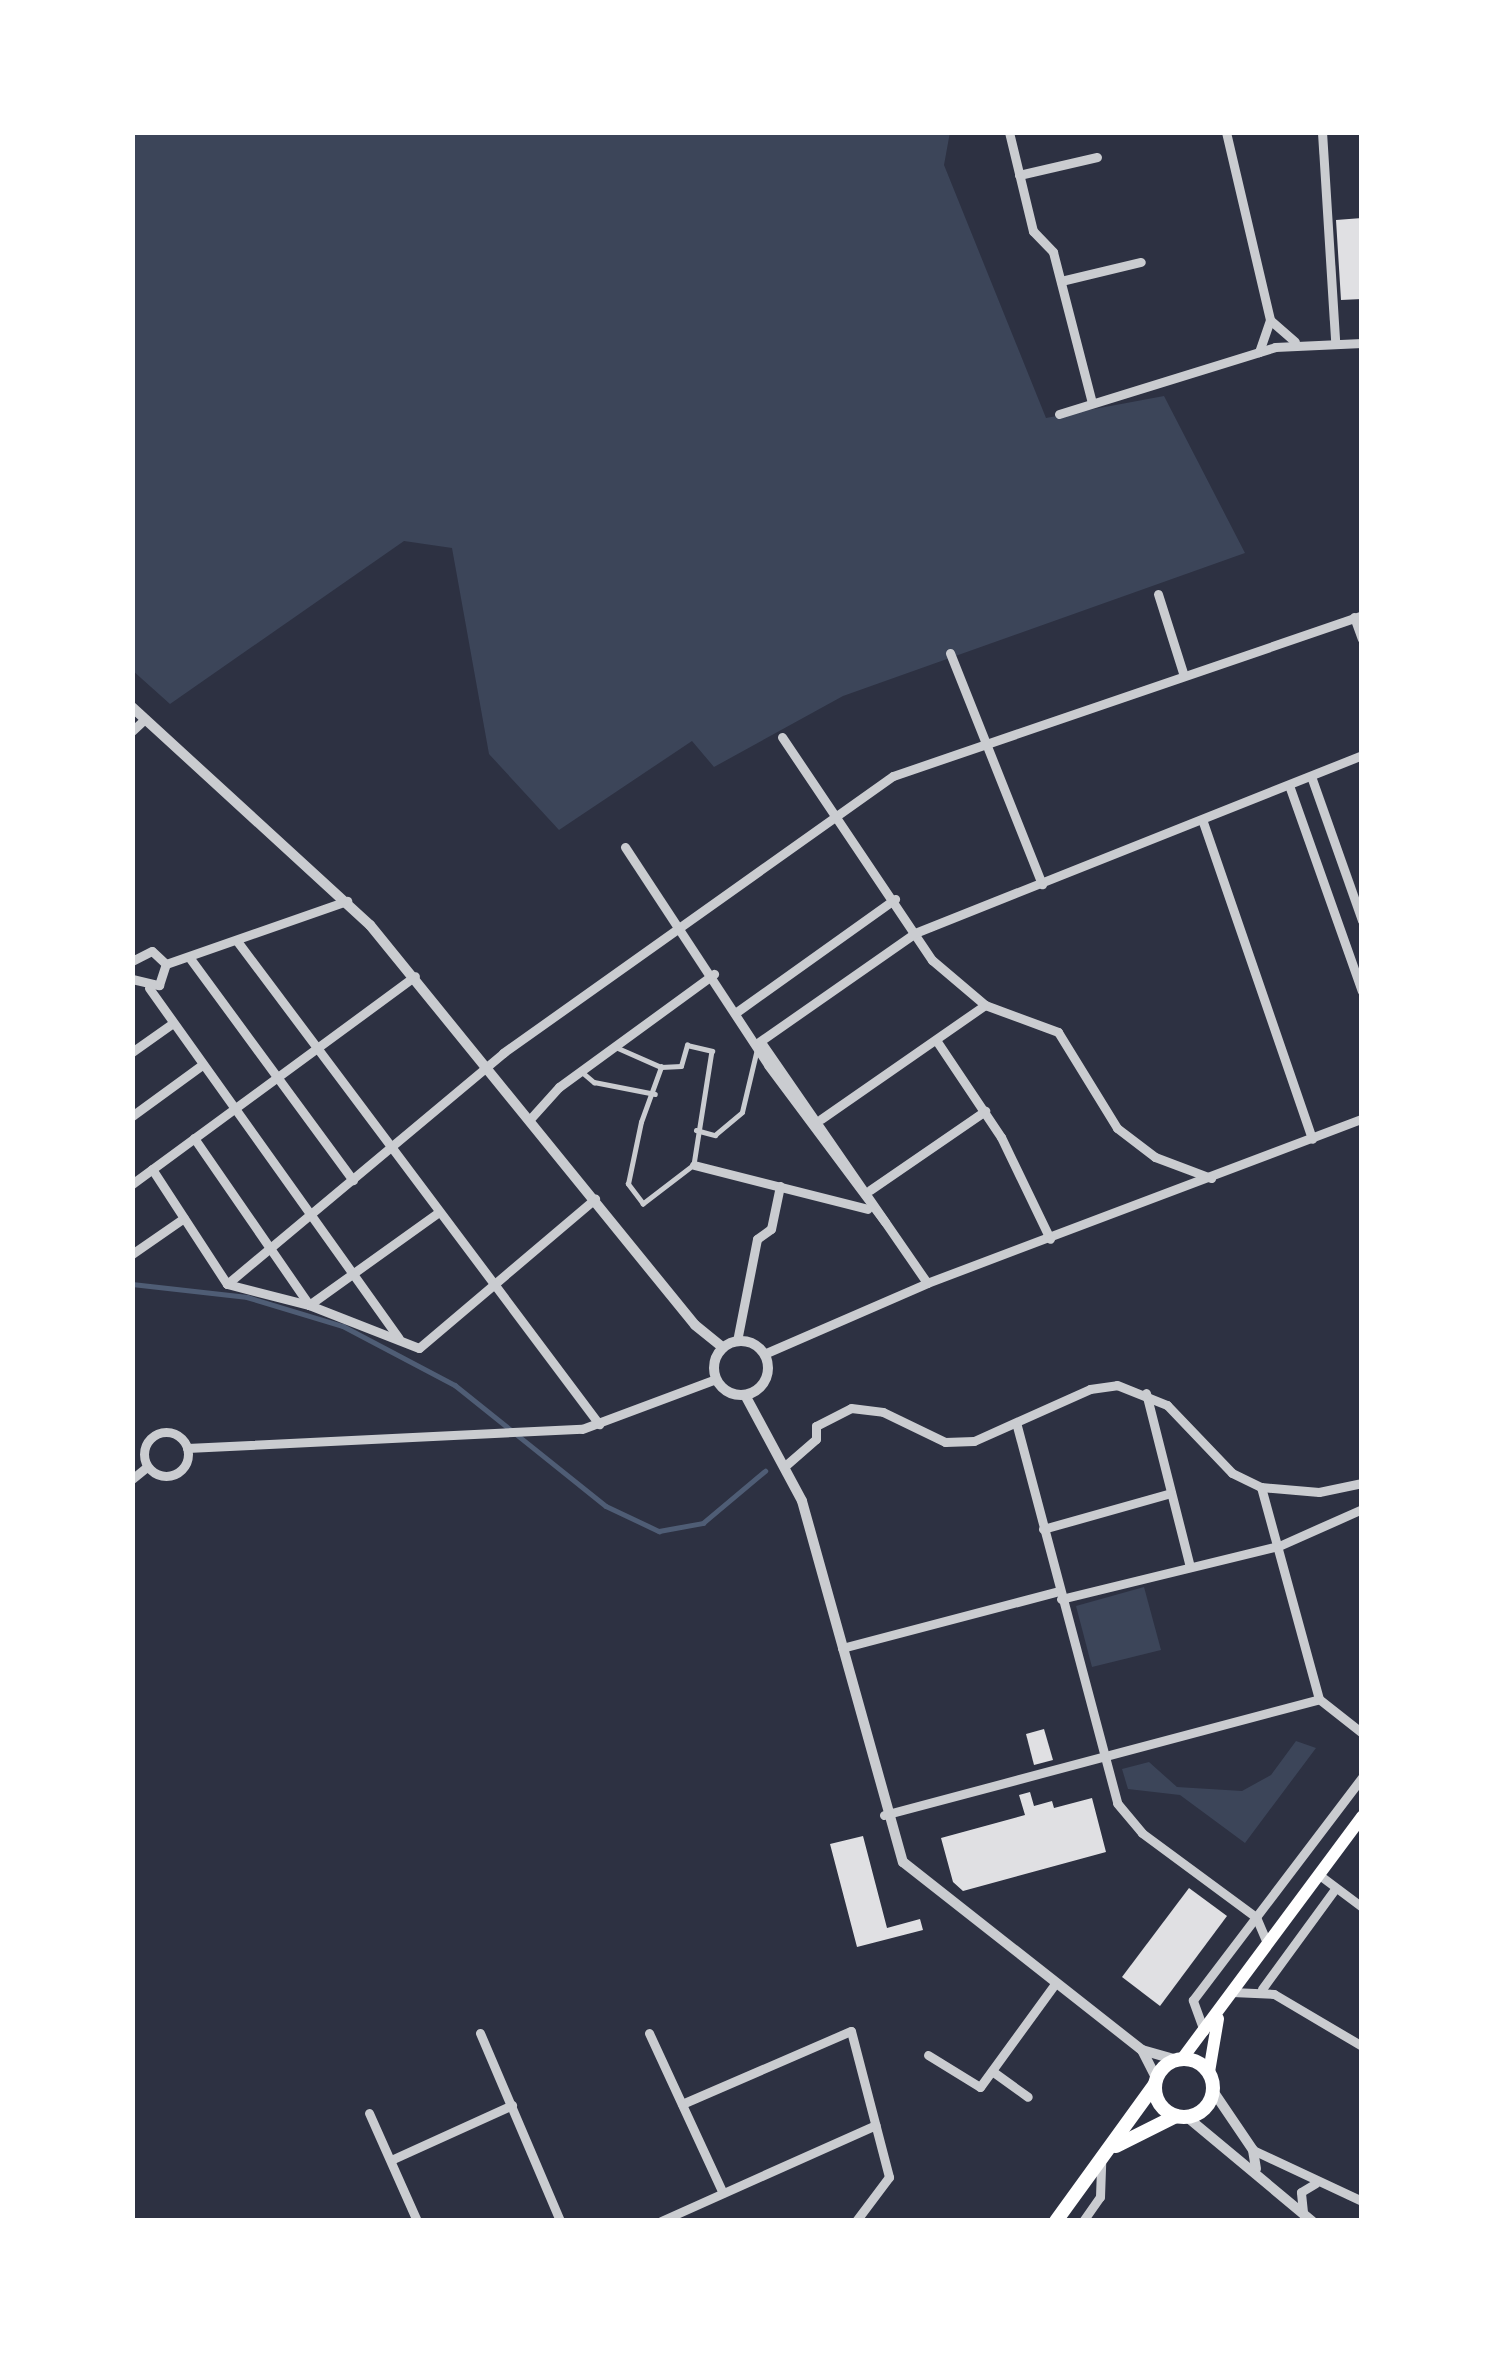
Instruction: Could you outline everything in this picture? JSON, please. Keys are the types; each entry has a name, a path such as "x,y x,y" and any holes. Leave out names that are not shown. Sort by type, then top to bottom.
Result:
{"main road":[{"path":"1056,2221 1156,2081 1204,2034 1362,1817"},
{"path":"1104,2157 1135,2131 1205,2109 1213,2091 1209,2072 1219,2012"},
{"path":"1179,2060 1209,2072"},
{"path":"1156,2081 1159,2102 1182,2116"}],"street":[{"path":"1009,132 1033,231 1053,251 1092,403"},
{"path":"1226,132 1270,320 1259,352"},
{"path":"1322,132 1335,341"},
{"path":"1019,175 1097,157"},
{"path":"1060,281 1141,262"},
{"path":"1270,320 1295,342"},
{"path":"1059,414 1295,342 1362,343"},
{"path":"1158,594 1183,673"},
{"path":"226,1283 488,1065 837,812 922,761 1358,616 1362,639"},
{"path":"950,653 1042,884"},
{"path":"132,707 347,901 416,976 595,1199 723,1348"},
{"path":"132,730 145,719"},
{"path":"782,737 837,812 932,960 986,1005 1058,1032 1117,1128 1156,1157 1210,1178"},
{"path":"759,1042 915,933 1290,788 1362,755"},
{"path":"1312,779 1362,920"},
{"path":"1290,788 1362,992"},
{"path":"1203,822 1312,1139"},
{"path":"625,847 868,1209 885,1222"},
{"path":"738,1011 895,899"},
{"path":"166,964 347,901"},
{"path":"237,940 599,1424"},
{"path":"132,958 152,951 166,964"},
{"path":"189,957 353,1180"},
{"path":"138,986 159,985 166,964"},
{"path":"531,1118 580,1071 713,974"},
{"path":"132,1184 416,976"},
{"path":"138,986 172,1022 399,1338"},
{"path":"821,1119 986,1005"},
{"path":"132,1052 172,1022"},
{"path":"936,1040 985,1111 1049,1239"},
{"path":"759,1042 821,1119 928,1283"},
{"path":"132,1116 202,1065"},
{"path":"870,1190 985,1111"},
{"path":"737,1341 764,1354 928,1283 1362,1119"},
{"path":"194,1138 309,1305"},
{"path":"694,1165 868,1209"},
{"path":"152,1169 226,1283 309,1305 419,1348 595,1199"},
{"path":"737,1341 757,1239 771,1229 780,1186"},
{"path":"309,1305 356,1278 439,1212"},
{"path":"132,1253 184,1218"},
{"path":"723,1348 737,1341"},
{"path":"716,1379 723,1348"},
{"path":"746,1395 766,1380 764,1354"},
{"path":"146,1444 168,1432 187,1448 524,1433 599,1424 716,1379 746,1395 785,1466 842,1648 897,1852 921,1882 1142,2050 1179,2060"},
{"path":"785,1466 816,1439 816,1426 861,1406 945,1442 1017,1426 1090,1389 1146,1394 1232,1473 1262,1487 1319,1492 1362,1483"},
{"path":"1146,1394 1190,1568"},
{"path":"1017,1426 1102,1755 1127,1819 1256,1917 1268,1943"},
{"path":"132,1437 146,1444"},
{"path":"146,1444 147,1467"},
{"path":"147,1467 158,1475 178,1473 187,1448"},
{"path":"132,1479 147,1467"},
{"path":"1262,1487 1319,1700 1362,1733"},
{"path":"1043,1529 1171,1493"},
{"path":"842,1648 1279,1546 1362,1509"},
{"path":"884,1816 1319,1700"},
{"path":"1204,2034 1193,2000 1362,1777"},
{"path":"1318,1874 1362,1907"},
{"path":"1262,1990 1335,1889"},
{"path":"928,2055 973,2088 992,2071 1054,1985"},
{"path":"1232,1992 1262,1990 1362,2046"},
{"path":"682,2104 851,2030 890,2177 856,2221"},
{"path":"480,2032 560,2221"},
{"path":"649,2033 723,2193"},
{"path":"1142,2050 1156,2081"},
{"path":"992,2071 1028,2097"},
{"path":"1213,2091 1253,2150 1256,2169"},
{"path":"392,2160 512,2105"},
{"path":"369,2114 417,2221"},
{"path":"1182,2116 1256,2169 1307,2217"},
{"path":"661,2221 876,2125"},
{"path":"1253,2150 1362,2201"},
{"path":"1083,2221 1100,2198 1104,2157"},
{"path":"1307,2217 1301,2192 1321,2182"}],"lane":[{"path":"695,1130 716,1135 742,1112 759,1042"},
{"path":"616,1045 661,1067 681,1066 687,1045 712,1051 695,1130 694,1165 644,1204 628,1184 640,1122 656,1094 661,1067"},
{"path":"580,1071 594,1082 656,1094"}],"shaded area":[{"path":"132,132 950,132 944,165 1046,418 1164,396 1245,553 843,696 714,767 692,741 559,830 489,754 452,548 404,541 170,704 132,670"},
{"path":"1144,1587 1161,1650 1092,1667 1076,1606"},
{"path":"1296,1741 1316,1748 1245,1843 1180,1795 1128,1789 1122,1769 1149,1762 1177,1787 1242,1791 1271,1775"}],"building":[{"path":"1362,218 1362,299 1341,300 1336,220"},
{"path":"1044,1729 1053,1760 1034,1765 1026,1734"},
{"path":"1030,1792 1034,1806 1052,1801 1054,1808 1092,1798 1106,1852 963,1891 953,1882 941,1838 1025,1815 1019,1795"},
{"path":"863,1836 887,1928 920,1919 923,1930 857,1947 830,1844"},
{"path":"1189,1888 1227,1916 1160,2006 1122,1977"}],"waterway":[{"path":"132,1284 247,1297 343,1326 455,1385 606,1506 659,1531 703,1523 765,1471"}]}
